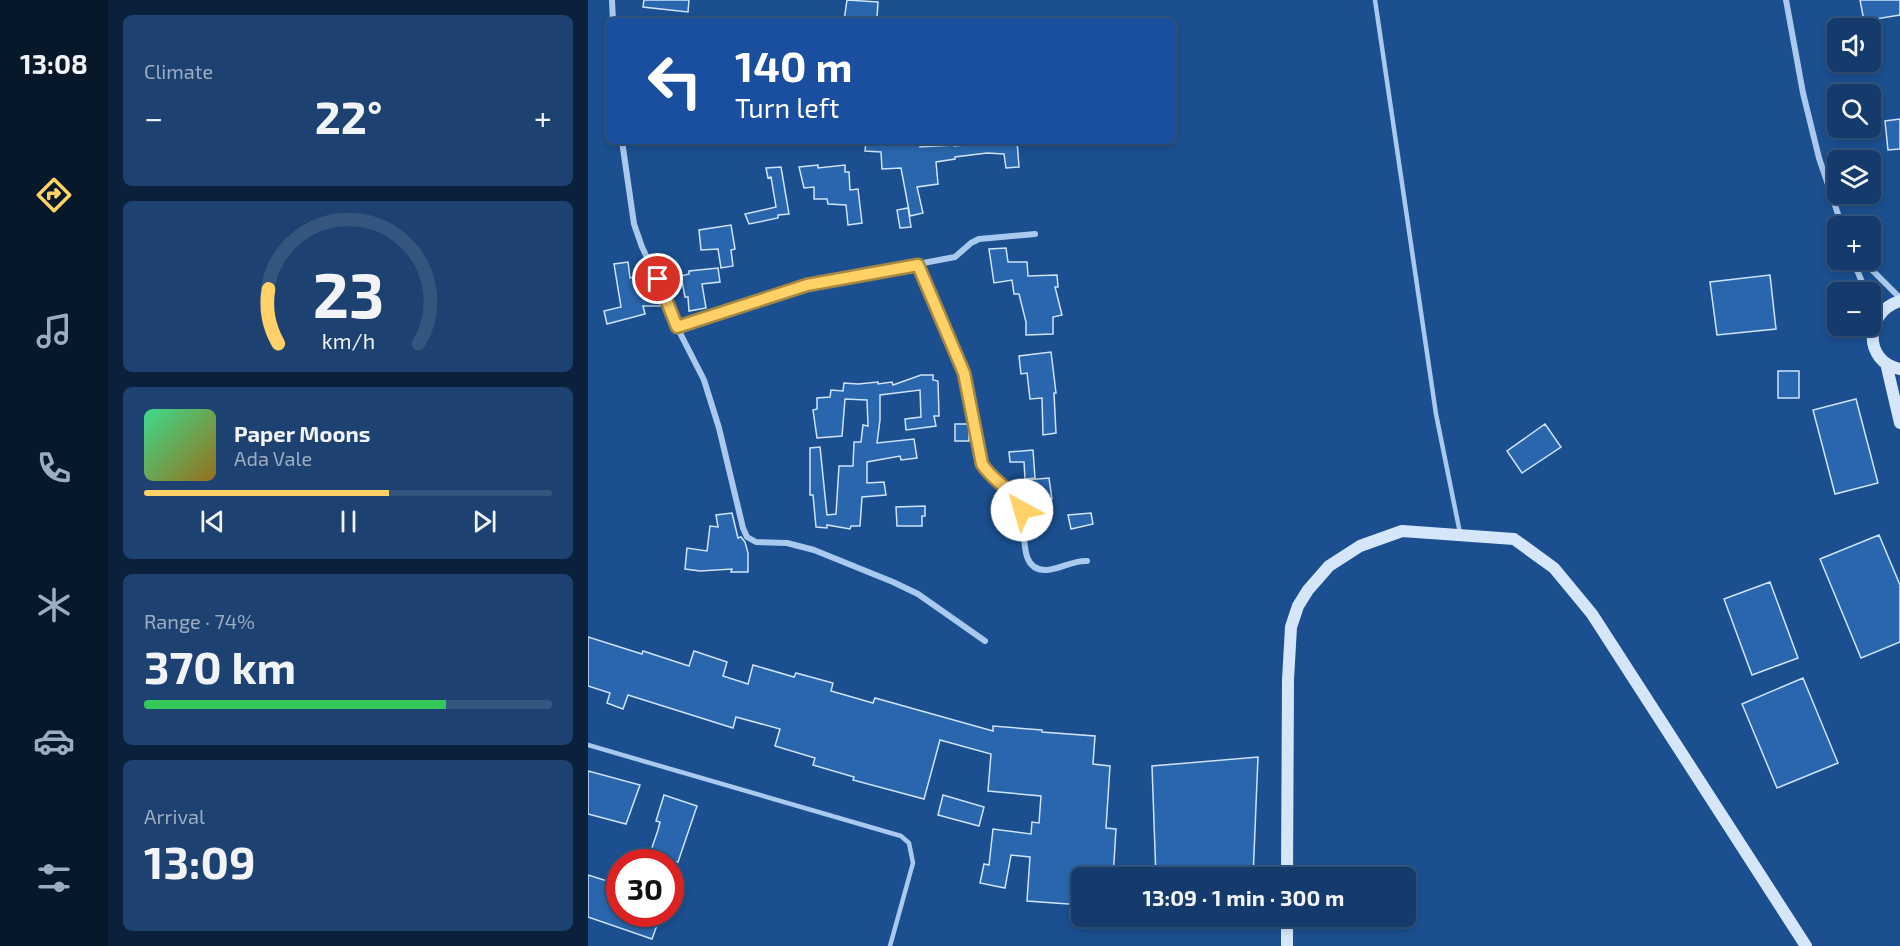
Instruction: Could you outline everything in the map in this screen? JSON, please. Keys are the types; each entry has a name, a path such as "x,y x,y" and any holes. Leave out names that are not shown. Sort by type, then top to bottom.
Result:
{"main road":[{"path":"1881,312 1900,300"},
{"path":"1873,336 1873,343 1878,354 1886,363 1900,369"},
{"path":"1886,363 1900,423"},
{"path":"1287,867 1288,680 1291,627 1298,606 1308,590 1329,566 1360,546 1402,531 1514,539 1554,568 1592,615 1806,946"},
{"path":"1287,927 1287,946"}],"street":[{"path":"612,0 613,18"},
{"path":"1786,0 1803,93 1819,158 1839,216"},
{"path":"622,144 634,224 677,327 704,380 747,537 756,542 787,543 814,550 893,582 918,594 985,641"},
{"path":"677,327 807,285 955,257 979,239 1035,234"},
{"path":"918,265 964,373 982,464 988,473 1021,505 1026,554 1030,562 1036,568 1047,570 1078,561 1088,561"},
{"path":"1872,270 1900,300"}],"lane":[{"path":"1375,0 1436,414 1461,535"},
{"path":"588,746 901,836 909,843 913,863 890,946"}],"building":[{"path":"644,0 689,0 688,12 643,7"},
{"path":"847,0 878,2 877,18 844,18"},
{"path":"1860,0 1900,0 1900,15 1863,18"},
{"path":"1900,119 1900,149 1888,150 1885,121"},
{"path":"866,144 920,144 920,147 1017,144 1019,167 1006,168 1004,154 987,153 936,162 938,184 917,187 923,213 910,216 901,168 882,169 881,152 865,151"},
{"path":"818,165 818,168 845,165 845,172 849,172 850,190 858,189 862,223 848,225 846,205 828,204 827,199 814,199 814,187 804,188 799,167"},
{"path":"781,167 789,214 749,224 745,214 776,207 771,177 768,178 766,168"},
{"path":"908,208 911,227 900,228 897,210"},
{"path":"731,225 735,249 731,250 733,266 721,268 718,249 701,250 699,230"},
{"path":"1006,248 1008,262 1027,262 1028,276 1057,275 1058,287 1055,287 1062,315 1053,317 1053,334 1026,335 1026,322 1019,294 1014,294 1012,280 994,283 989,249"},
{"path":"628,262 630,278 648,272 660,296 660,306 643,306 645,314 607,324 604,311 621,307 614,264"},
{"path":"718,268 720,282 702,284 706,308 689,311 688,297 685,297 681,276 689,274 689,271"},
{"path":"1770,275 1776,329 1717,335 1710,282"},
{"path":"1051,352 1056,393 1054,393 1056,433 1043,435 1042,398 1030,399 1027,373 1021,374 1019,356"},
{"path":"1778,371 1799,371 1799,398 1778,398"},
{"path":"921,375 933,375 933,380 938,381 939,416 934,416 936,426 906,430 905,419 921,417 920,390 880,395 877,443 914,439 917,458 901,460 900,456 867,462 867,483 884,482 886,495 862,497 860,526 851,526 850,529 827,525 827,528 816,527 813,495 810,495 810,448 820,447 827,515 836,514 839,466 853,466 854,442 861,442 863,425 868,426 867,400 845,399 842,436 817,438 813,410 817,409 817,398 830,397 831,390 843,391 844,383 892,382 893,385"},
{"path":"1856,399 1878,483 1835,494 1813,410"},
{"path":"955,424 969,424 969,441 955,441"},
{"path":"1545,424 1561,447 1522,473 1507,451"},
{"path":"1033,450 1035,478 1025,479 1024,462 1010,462 1009,452"},
{"path":"1049,478 1052,499 1033,505 1026,480"},
{"path":"925,506 922,526 897,526 896,507"},
{"path":"732,513 738,538 741,537 745,542 748,553 748,572 731,572 732,569 700,571 685,569 687,548 707,551 710,526 718,527 716,515"},
{"path":"1091,513 1093,524 1071,529 1068,515"},
{"path":"1879,535 1900,585 1900,642 1861,658 1820,559"},
{"path":"1770,582 1798,658 1752,675 1724,599"},
{"path":"588,637 689,666 694,651 727,662 723,676 748,684 753,665 794,677 796,673 833,683 831,691 873,703 875,698 993,731 993,726 1095,736 1093,764 1110,766 1106,828 1116,829 1114,867 1071,867 1071,904 1027,901 1030,857 1011,855 1005,888 980,883 984,864 989,865 993,829 1031,834 1032,822 1039,823 1041,796 988,791 991,754 940,740 924,799 853,780 854,777 813,765 815,758 775,746 780,729 736,717 733,728 628,695 623,709 607,703 610,693 588,686"},
{"path":"1803,678 1838,763 1777,788 1742,704"},
{"path":"1258,757 1253,867 1156,867 1152,766"},
{"path":"588,771 640,785 626,824 588,814"},
{"path":"664,795 697,806 682,849 651,849 660,822 656,821"},
{"path":"943,795 984,807 979,826 938,815"},
{"path":"588,875 606,881 606,923 588,917"},
{"path":"617,927 656,927 652,939"}],"route":[{"path":"658,279 677,327 807,285 918,265 964,373 982,464 994,480 1021,505 1022,510"}]}
